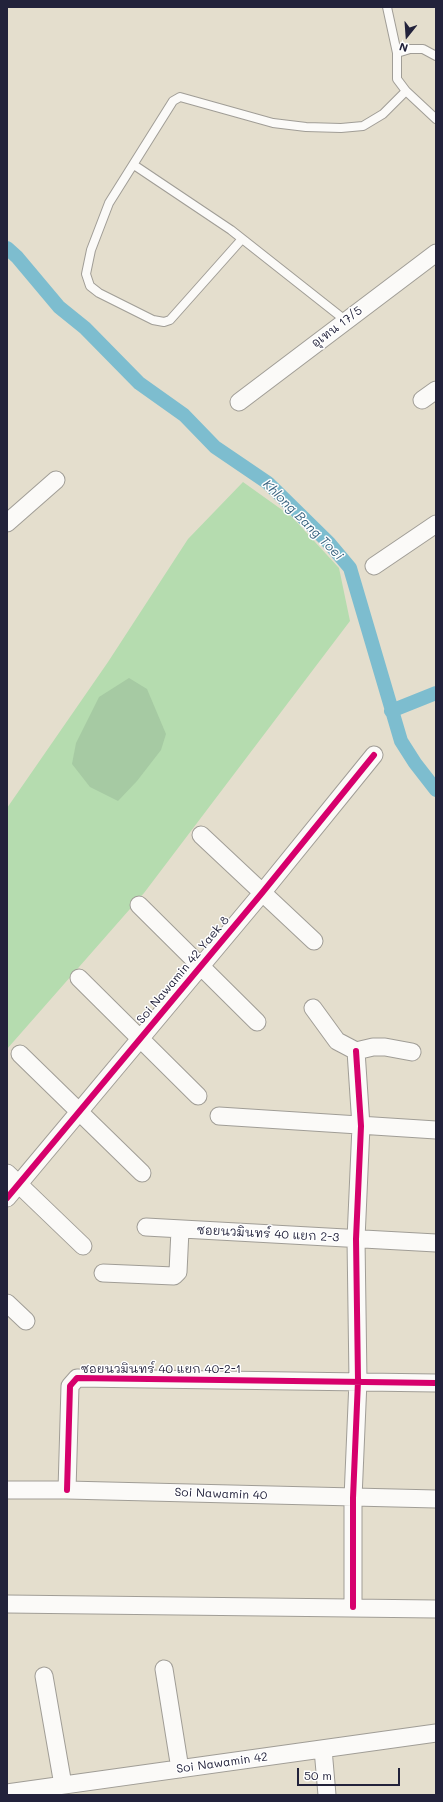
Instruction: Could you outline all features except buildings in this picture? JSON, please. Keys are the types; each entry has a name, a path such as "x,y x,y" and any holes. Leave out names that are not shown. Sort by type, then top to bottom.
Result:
{"street":[{"name":"อุเทน 17/5","path":"239,402 345,320 436,253"},
{"path":"7,523 56,480"},
{"path":"374,566 436,524"},
{"name":"Soi Nawamin 42 Yaek 8","path":"7,1198 13,1178 79,1112 262,893 374,755"},
{"path":"201,835 314,940"},
{"path":"139,905 257,1022"},
{"path":"79,978 198,1096"},
{"path":"313,1008 337,1041 356,1051 385,1047 412,1052"},
{"path":"353,1607 353,1498 358,1381 356,1239 362,1126 356,1051"},
{"path":"20,1054 142,1173"},
{"path":"219,1116 436,1130"},
{"path":"13,1178 83,1246"},
{"name":"ซอยนวมินทร์ 40 แยก 2-3","path":"146,1227 436,1243"},
{"name":"ซอยนวมินทร์ 40 แยก 2-3","path":"102,1273 174,1276 178,1272 180,1230"},
{"path":"7,1303 26,1321"},
{"name":"ซอยนวมินทร์ 40 แยก 40-2-1","path":"67,1490 70,1386 77,1378 436,1383"},
{"name":"Soi Nawamin 40","path":"7,1490 67,1490 436,1500"},
{"path":"7,1604 436,1609"},
{"path":"164,1669 180,1768"},
{"path":"44,1676 63,1785"},
{"name":"Soi Nawamin 42","path":"7,1793 436,1733"},
{"path":"323,1748 327,1795"}],"lane":[{"path":"387,7 396,53 397,79 406,91 436,119"},
{"path":"396,53 410,49 423,49 436,56"},
{"path":"242,239 170,320 164,322 153,320 99,293 90,286 86,274 91,250 110,203 173,101 180,97 273,123 306,127 341,128 363,126 383,114 406,91"},
{"path":"134,165 242,239 345,320"}],"green space":[{"path":"243,482 292,517 339,568 350,621 144,893 7,1049 7,808 108,662 188,539"},
{"path":"129,678 147,689 166,734 161,750 137,781 118,801 90,787 72,764 76,743 99,697"}],"waterway":[{"name":"Khlong Bang Toei","path":"7,248 17,257 59,307 85,328 139,383 184,415 215,447 268,483 329,543 350,568 401,741 415,763 436,790"},
{"path":"391,711 436,693"}],"cycle path":[{"path":"7,1198 262,893 374,755"},
{"path":"353,1607 353,1498 358,1381 356,1239 361,1126 356,1051"},
{"path":"67,1490 70,1386 77,1378 436,1383"}]}
